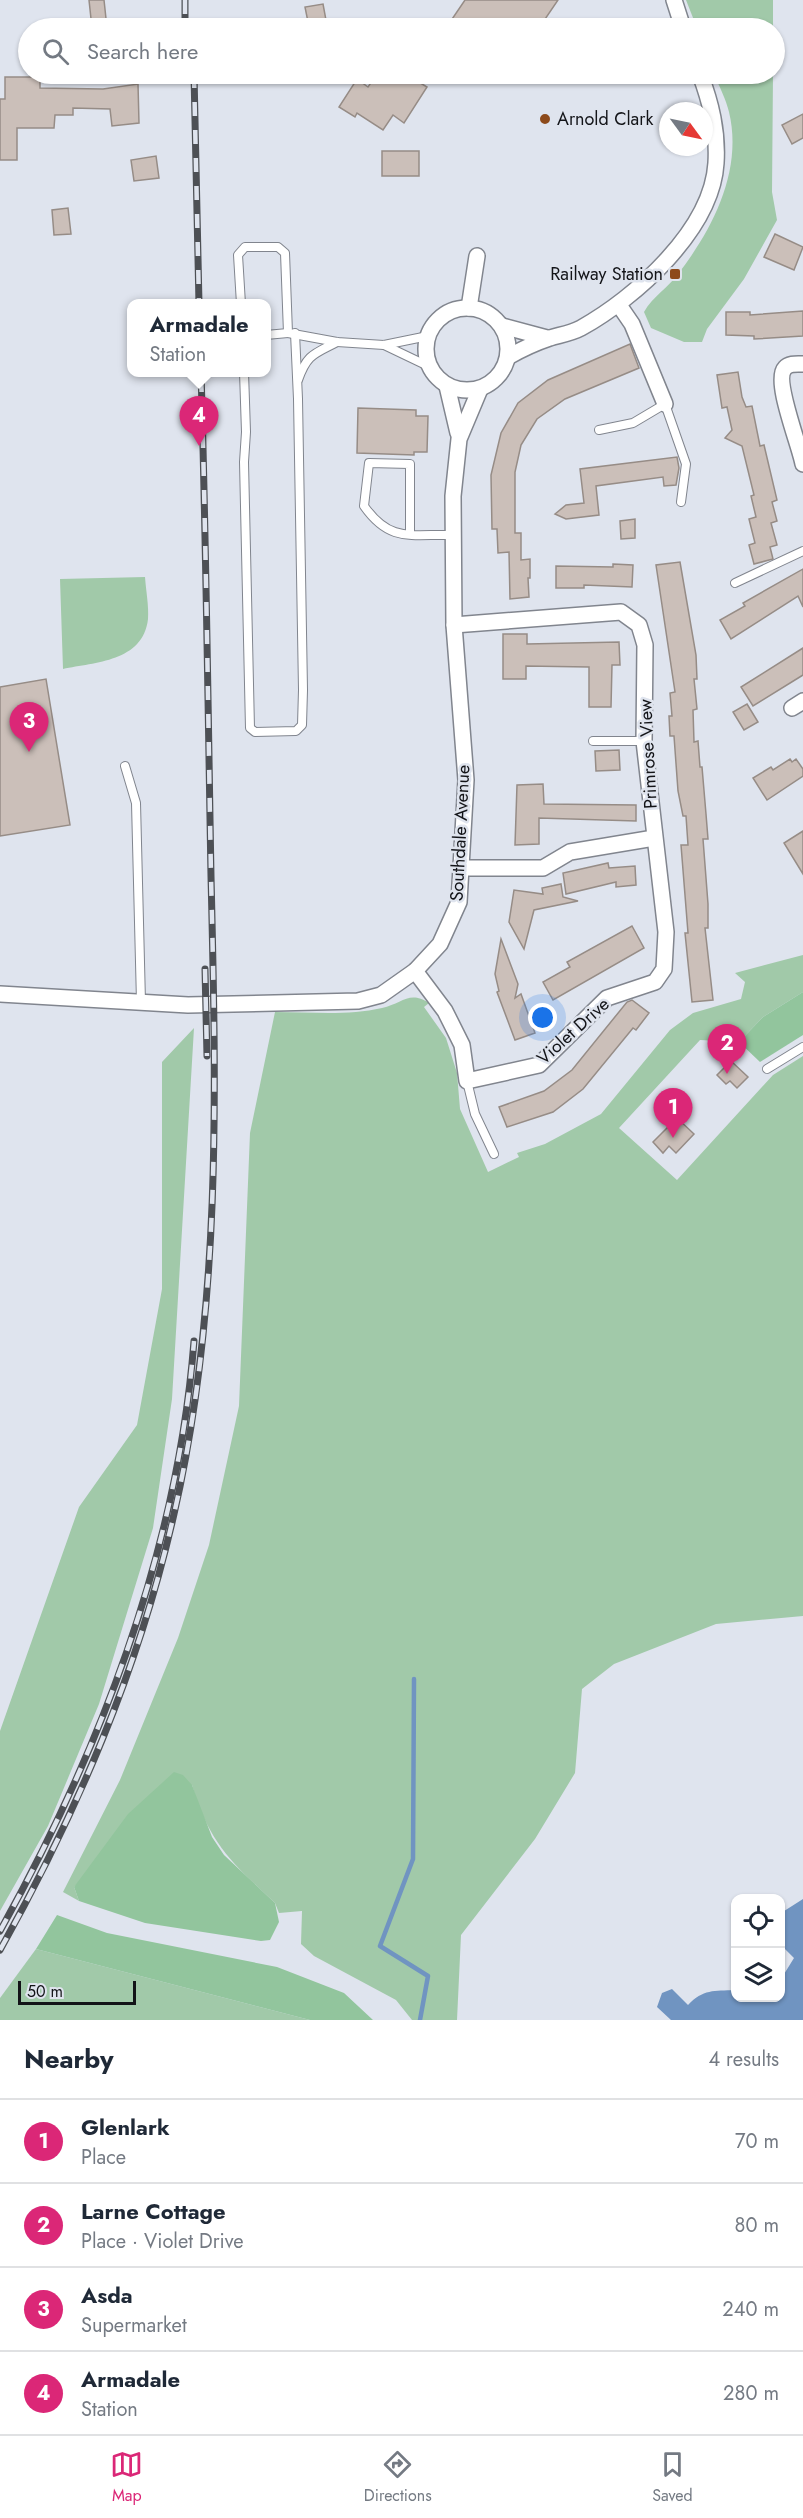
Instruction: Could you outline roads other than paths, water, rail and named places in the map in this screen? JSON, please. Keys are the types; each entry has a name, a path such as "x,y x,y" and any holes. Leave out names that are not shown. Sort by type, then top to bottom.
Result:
{"street":[{"path":"674,0 680,18"},
{"path":"508,357 549,338 578,330 619,305 641,288 669,256 702,211 716,165 715,122 703,84"},
{"path":"469,308 477,256"},
{"path":"619,305 632,324 665,404"},
{"path":"502,326 509,346 508,357 498,377 480,389 458,390 447,386 430,367 426,357 428,336 440,318 448,312 469,308 482,310 502,326 526,335 549,338"},
{"path":"803,364 789,365 783,370 782,376 784,397 803,464"},
{"name":"Southdale Avenue","path":"0,994 188,1005 358,1001 381,995 416,971 440,944 459,902 466,780 454,626 452,535 459,439 457,420 447,386"},
{"name":"Southdale Avenue","path":"459,439 480,389"},
{"name":"Primrose View","path":"454,626 621,612 639,625 645,645 644,741 654,838"},
{"path":"460,868 543,868 570,852 654,838"},
{"name":"Violet Drive","path":"467,1082 539,1065 607,998 655,982 664,969 666,933 654,838"},
{"path":"416,971 445,1011 462,1045 467,1082"}],"lane":[{"path":"241,299 238,255 245,247 278,247 285,253 297,384 302,725 296,731 255,732 250,728 244,377"},
{"path":"271,334 291,333 337,342 384,345 428,336"},
{"path":"297,384 304,363 314,352 337,342"},
{"path":"384,345 430,367"},
{"path":"599,430 633,423 665,404 686,464 681,502"},
{"path":"410,534 410,465 369,463 364,506 376,523 392,533 410,534 452,535"},
{"path":"735,583 803,551"},
{"path":"593,741 644,741"},
{"path":"125,766 136,803 141,1002"},
{"path":"767,1069 803,1047"},
{"path":"467,1082 475,1114 494,1154"}],"water":[{"path":"803,1899 803,2020 671,2020 657,2007 662,1993 672,1989 688,2005 704,1993 731,1990 731,2002 785,2002 785,1973 794,1958 785,1949 785,1910"}],"waterway":[{"path":"414,1679 413,1859 380,1946 428,1976 420,2020"}],"railway":[{"path":"185,0 185,18"},
{"path":"194,84 199,299"},
{"path":"0,1950 80,1792 124,1684 143,1628 174,1514 190,1436 201,1356 208,1277 214,1116 201,377"},
{"path":"205,969 207,1056"},
{"path":"0,1931 70,1792 101,1720 128,1646 152,1571 171,1495 185,1418 194,1341"}],"place":[{"name":"Arnold Clark","path":"545,119"},
{"name":"Railway Station","path":"675,274"},
{"name":"Armadale","path":"199,446"},
{"name":"Asda","path":"29,752"},
{"name":"Larne Cottage","path":"727,1074"},
{"name":"Glenlark","path":"673,1138"}]}
